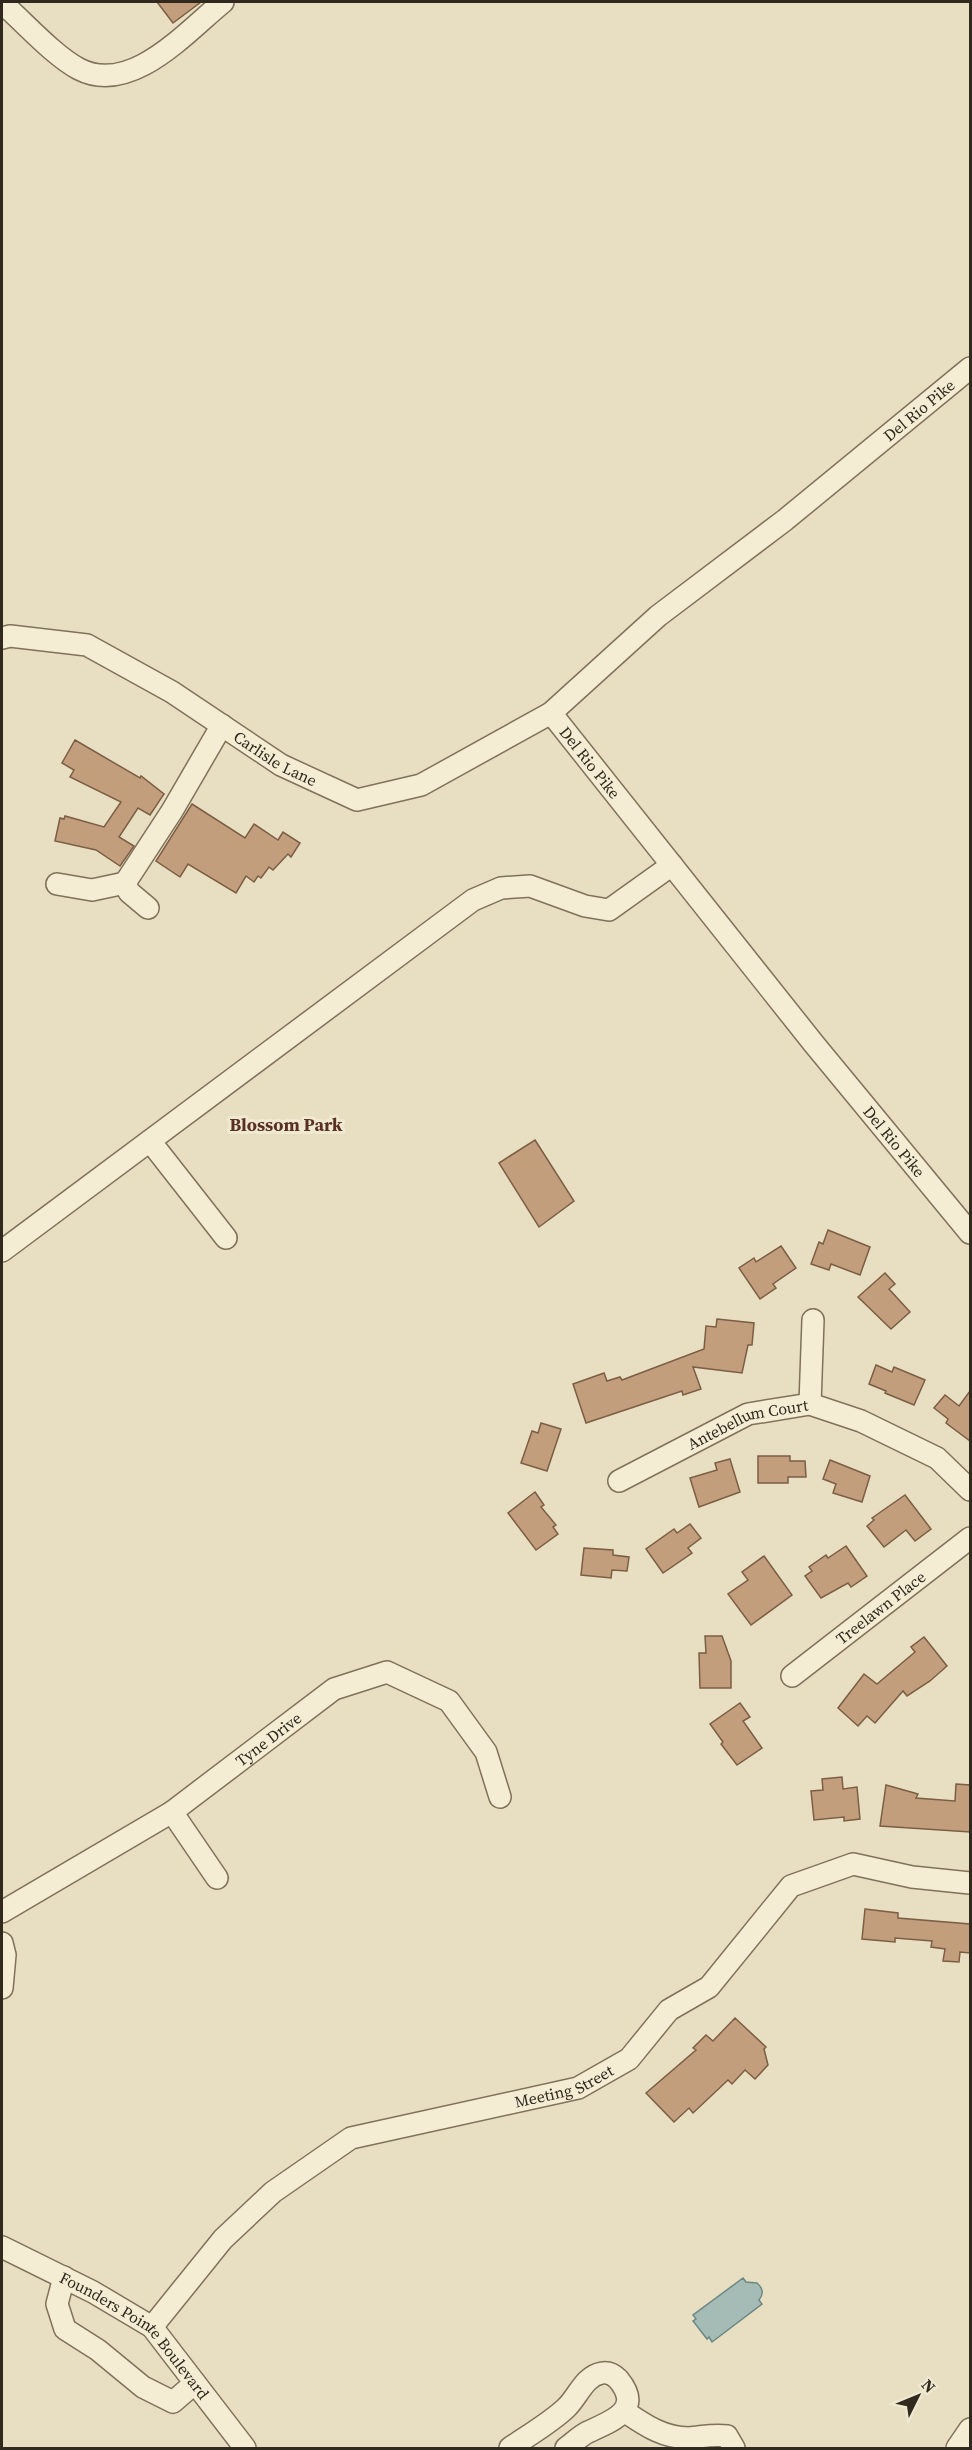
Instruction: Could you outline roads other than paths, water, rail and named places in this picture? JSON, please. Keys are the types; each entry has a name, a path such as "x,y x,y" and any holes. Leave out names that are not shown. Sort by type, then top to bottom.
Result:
{"street":[{"path":"2,3 72,64 93,75 119,75 138,69 223,2"},
{"name":"Del Rio Pike","path":"970,369 785,520 658,616 551,713 814,1044 970,1233"},
{"name":"Carlisle Lane","path":"2,638 10,636 87,645 172,692 281,765 357,800 421,785 551,713"},
{"path":"57,884 92,890 125,883 172,811 222,725"},
{"path":"2,1251 473,900 501,888 530,886 585,906 609,910 672,865"},
{"path":"125,883 129,892 148,908"},
{"path":"150,1141 226,1238"},
{"path":"810,1404 813,1320"},
{"name":"Antebellum Court","path":"619,1480 748,1414 810,1404 861,1421 937,1458 970,1490"},
{"name":"Treelawn Place","path":"792,1676 970,1538"},
{"name":"Tyne Drive","path":"2,1912 172,1812 334,1689 387,1672 449,1701 486,1752 500,1797"},
{"path":"172,1812 217,1878"},
{"name":"Meeting Street","path":"152,2327 223,2239 273,2192 351,2138 578,2088 629,2059 669,2010 709,1987 790,1886 853,1864 912,1877 970,1883"},
{"path":"2,1943 5,1955 2,1988"},
{"name":"Founders Pointe Boulevard","path":"2,2247 64,2277 152,2327 245,2448"},
{"path":"64,2277 57,2304 65,2329 98,2350 143,2387 173,2402 195,2383"},
{"path":"510,2448 567,2407 590,2378 602,2372 614,2375 625,2387 628,2400 624,2411 614,2422 586,2433 566,2448"},
{"path":"624,2411 668,2436 690,2438 709,2434 727,2436 734,2448"},
{"path":"647,2426 663,2448"},
{"path":"957,2448 970,2429"}],"water":[{"path":"743,2278 746,2282 757,2283 761,2287 762,2293 759,2300 762,2304 712,2342 693,2321 696,2319 693,2315"}],"district":[{"name":"Blossom Park","path":"286,1125"}]}
